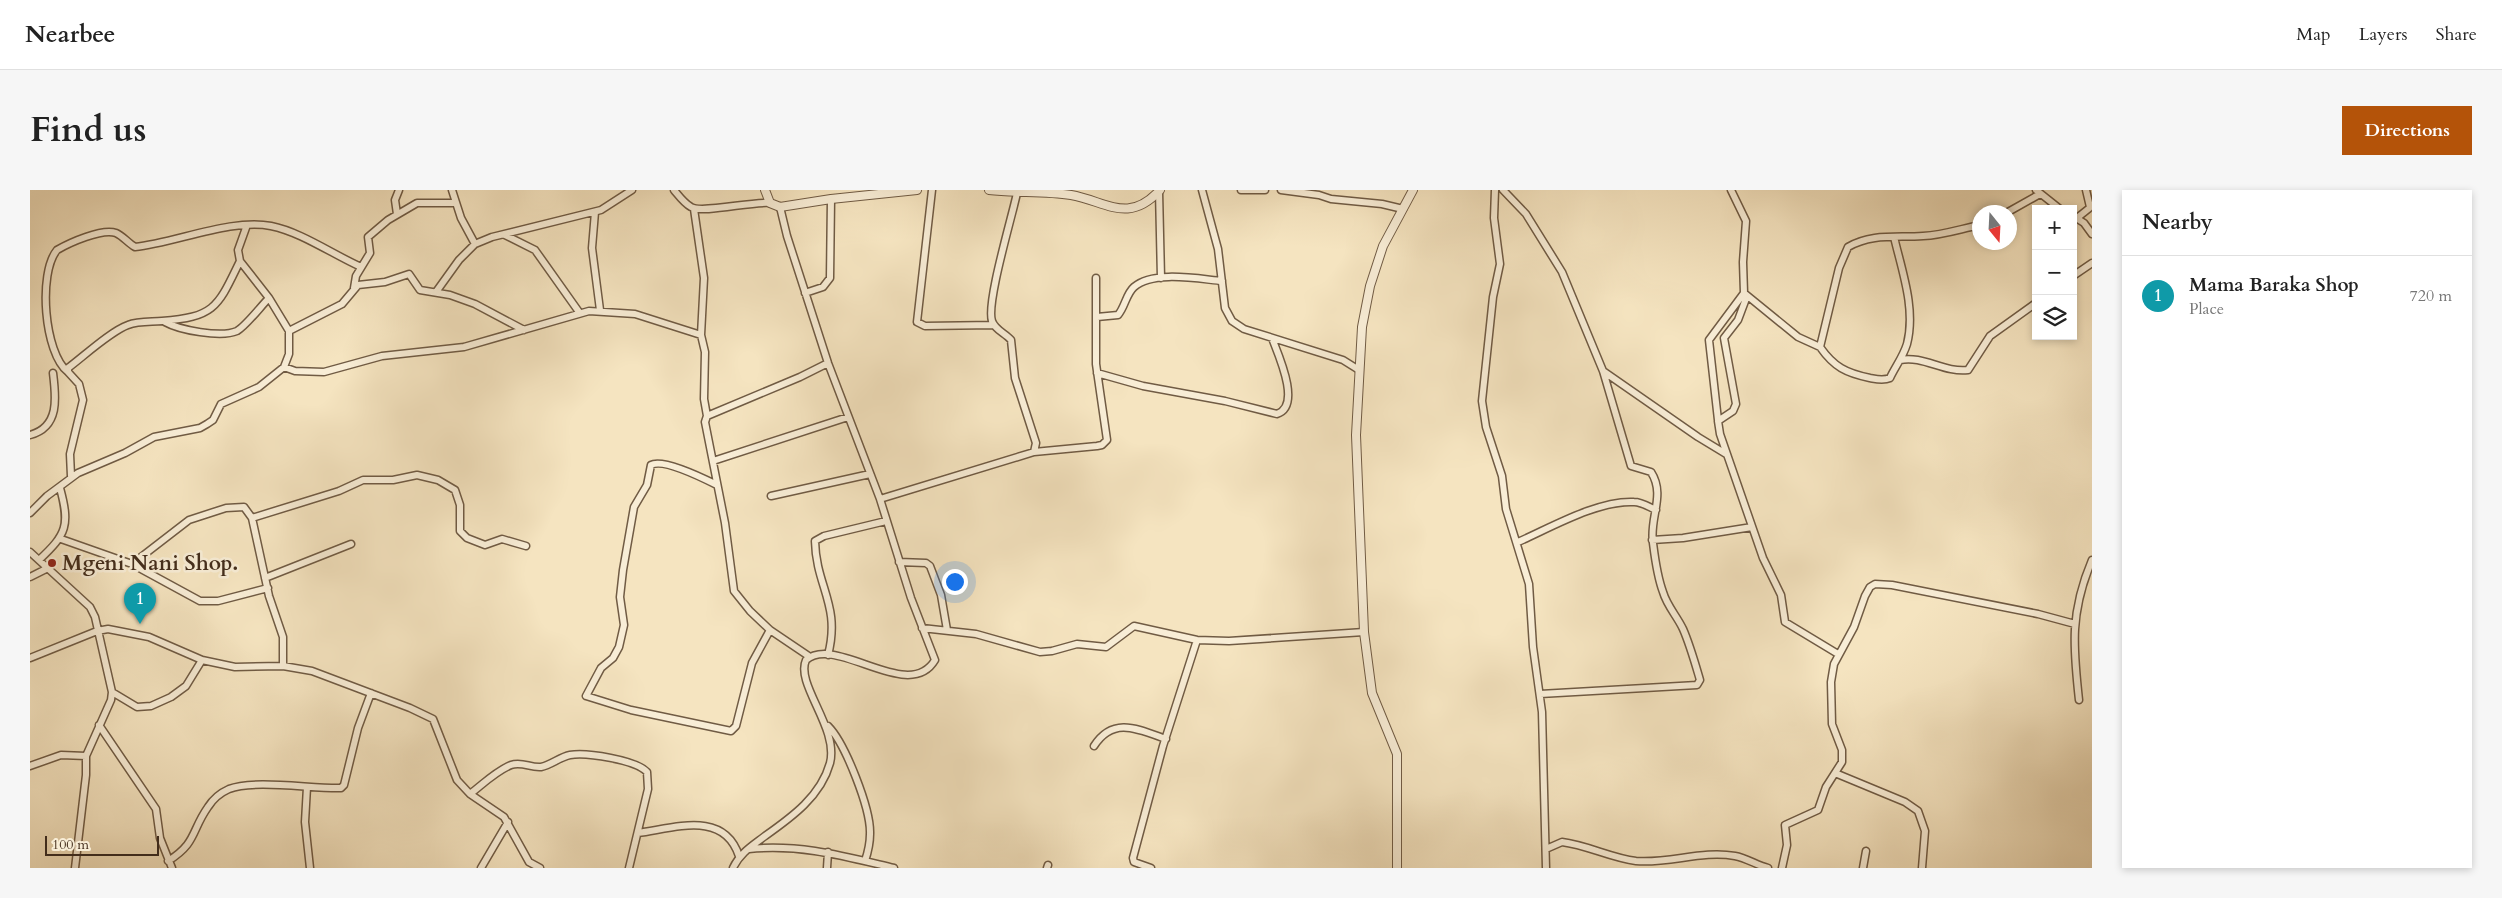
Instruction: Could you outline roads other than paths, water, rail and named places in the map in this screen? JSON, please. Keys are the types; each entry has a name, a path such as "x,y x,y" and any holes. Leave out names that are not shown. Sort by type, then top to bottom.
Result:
{"street":[{"path":"397,214 396,200 399,190"},
{"path":"452,190 455,203 474,244"},
{"path":"436,292 459,260 474,244 594,212 607,207 632,190"},
{"path":"674,190 683,201 700,210 740,204 770,203 780,207 831,199 917,190"},
{"path":"765,190 770,203"},
{"path":"932,190 918,322 925,326 994,325"},
{"path":"989,190 1017,193 1072,193 1115,208 1129,209 1147,202 1159,191"},
{"path":"1202,190 1218,249 1225,308 1232,322 1244,329 1343,360 1360,370"},
{"path":"1241,190 1265,190"},
{"path":"1281,190 1313,194 1332,199 1382,204 1403,209"},
{"path":"1397,868 1397,754 1372,693 1364,632 1356,435 1362,327 1370,286 1383,246 1413,190"},
{"path":"1495,190 1494,218 1500,264 1493,297 1482,401 1486,427 1502,476 1506,509 1518,542 1529,584 1533,647 1540,694 1546,868"},
{"path":"1504,190 1526,214 1554,256 1603,371 1631,466 1651,472 1654,475 1658,490 1652,540 1662,590 1668,606 1684,633 1700,680 1699,684 1540,694"},
{"path":"1718,420 1733,411 1736,404 1724,338 1738,320 1746,295 1743,262 1746,221 1731,190"},
{"path":"2077,216 2091,206 2086,190"},
{"path":"1159,191 1161,278"},
{"path":"2017,206 2038,192 2055,205"},
{"path":"1017,193 994,292 991,315 994,325 1010,340 1015,378 1036,443 1034,452"},
{"path":"804,293 823,287 830,278 831,199"},
{"path":"289,331 342,304 354,288 356,276 370,253 368,240 370,234 412,205 422,202 455,203"},
{"path":"694,208 704,278 702,334 705,352 704,399 708,416 705,422 728,540 732,586 750,611 770,630 810,657 828,655 893,673 919,673 928,669 934,660 899,562 880,499 848,417 804,293 780,207"},
{"path":"594,212 592,248 600,310"},
{"path":"2077,219 2092,234"},
{"path":"71,476 70,454 83,400 79,384 58,362 46,324 50,266 57,250 102,232 117,233 135,247 247,225 263,225 286,231 361,266"},
{"path":"30,513 47,496 60,488 71,476 125,453 154,437 200,428 212,420 219,407 225,401 258,387 284,367 289,354 289,331 270,298 240,261 238,250 247,225"},
{"path":"1820,347 1846,251 1851,245 1876,236 1894,237 1952,233 1972,227"},
{"path":"505,235 525,243 535,250 579,312"},
{"path":"1746,295 1798,337 1820,347 1830,361 1841,370 1853,375 1879,380 1890,378 1907,343 1909,304 1894,237"},
{"path":"68,372 68,368 128,325 199,316 214,308 223,297 240,261"},
{"path":"2077,273 2092,263"},
{"path":"354,288 409,274 420,290 436,292 475,304 524,330"},
{"path":"880,499 1034,452 1097,446 1106,442 1108,436 1097,373 1096,278"},
{"path":"1097,317 1118,315 1135,286 1161,278 1222,281"},
{"path":"1746,295 1709,341 1720,434 1763,558 1781,594 1785,622 1838,654"},
{"path":"164,321 176,328 187,330 234,332 241,328 270,298"},
{"path":"1900,360 1912,359 1956,370 1968,370 1990,336 2032,306"},
{"path":"284,367 306,372 335,370 391,355 464,347 579,312 600,310 635,314 702,334"},
{"path":"1097,373 1143,386 1226,401 1277,414 1286,408 1288,393 1284,372 1272,338"},
{"path":"708,416 800,377 828,362"},
{"path":"1603,371 1698,438 1726,454"},
{"path":"30,435 45,428 54,414 56,402 53,372"},
{"path":"713,461 848,417"},
{"path":"717,485 682,469 656,463 651,465 647,485 634,507 623,570 620,597 624,625 620,647 613,658 601,668 586,694 588,697 604,700 631,710 731,731 736,726 752,663 770,630"},
{"path":"771,496 870,474"},
{"path":"252,518 339,490 362,480 394,480 417,475 425,476 448,485 457,494 460,531 466,538 485,545 500,539 526,546"},
{"path":"39,560 61,539 66,512 60,488"},
{"path":"1518,542 1573,518 1616,504 1637,502 1656,510"},
{"path":"132,564 196,516 240,505 244,507 252,518 265,578 283,637 283,666"},
{"path":"828,655 833,634 833,617 828,595 820,576 815,541 824,536 886,521"},
{"path":"1652,540 1683,538 1752,527"},
{"path":"61,539 132,564 200,601 218,601 268,588"},
{"path":"265,578 351,544"},
{"path":"30,552 90,607 112,692 111,700 86,756 86,775 75,868"},
{"path":"2079,700 2073,645 2075,624 2084,580 2092,560"},
{"path":"899,562 926,563 930,566 940,588 947,630"},
{"path":"30,577 48,568"},
{"path":"1782,868 1787,845 1785,825 1818,810 1826,787 1842,762 1843,756 1832,724 1832,674 1838,654 1854,627 1865,596 1875,584 2038,614 2075,624"},
{"path":"922,628 976,634 1045,652 1076,644 1106,648 1134,626 1197,640 1229,641 1364,632"},
{"path":"30,658 97,631 108,629 149,637 202,660 234,668 283,666 312,671 433,719 457,780 470,794 497,812 508,822 529,862 540,868"},
{"path":"1151,868 1134,862 1133,858 1166,739 1197,640"},
{"path":"732,868 739,856 747,849 796,814 818,789 830,764 832,750 825,723 806,677 804,664 810,657"},
{"path":"112,692 137,708 151,706 171,697 186,686 202,660"},
{"path":"99,725 156,809 160,838 170,865 184,852 207,808 217,796 230,789 282,785 340,788 344,785 358,728 371,694"},
{"path":"825,723 839,740 848,758 869,821 869,846 865,860"},
{"path":"1094,746 1103,734 1117,727 1133,728 1166,739"},
{"path":"470,794 503,769 520,763 539,767 578,754 624,762 645,769 649,775 648,789 629,868"},
{"path":"30,766 61,755 86,756"},
{"path":"1835,774 1905,802 1918,811 1925,832 1922,868"},
{"path":"307,787 305,822 310,868"},
{"path":"481,868 508,822"},
{"path":"638,833 702,825 714,826 733,840 739,856"},
{"path":"1546,849 1562,842 1634,861 1648,862 1692,856 1728,856 1741,858 1768,868"},
{"path":"747,849 774,847 828,852 894,868"},
{"path":"1863,868 1866,851"},
{"path":"827,868 828,852"},
{"path":"1634,861 1642,868"}],"place":[{"name":"Mgeni Nani Shop.","path":"52,563"},
{"name":"Mama Baraka Shop","path":"140,624"}]}
